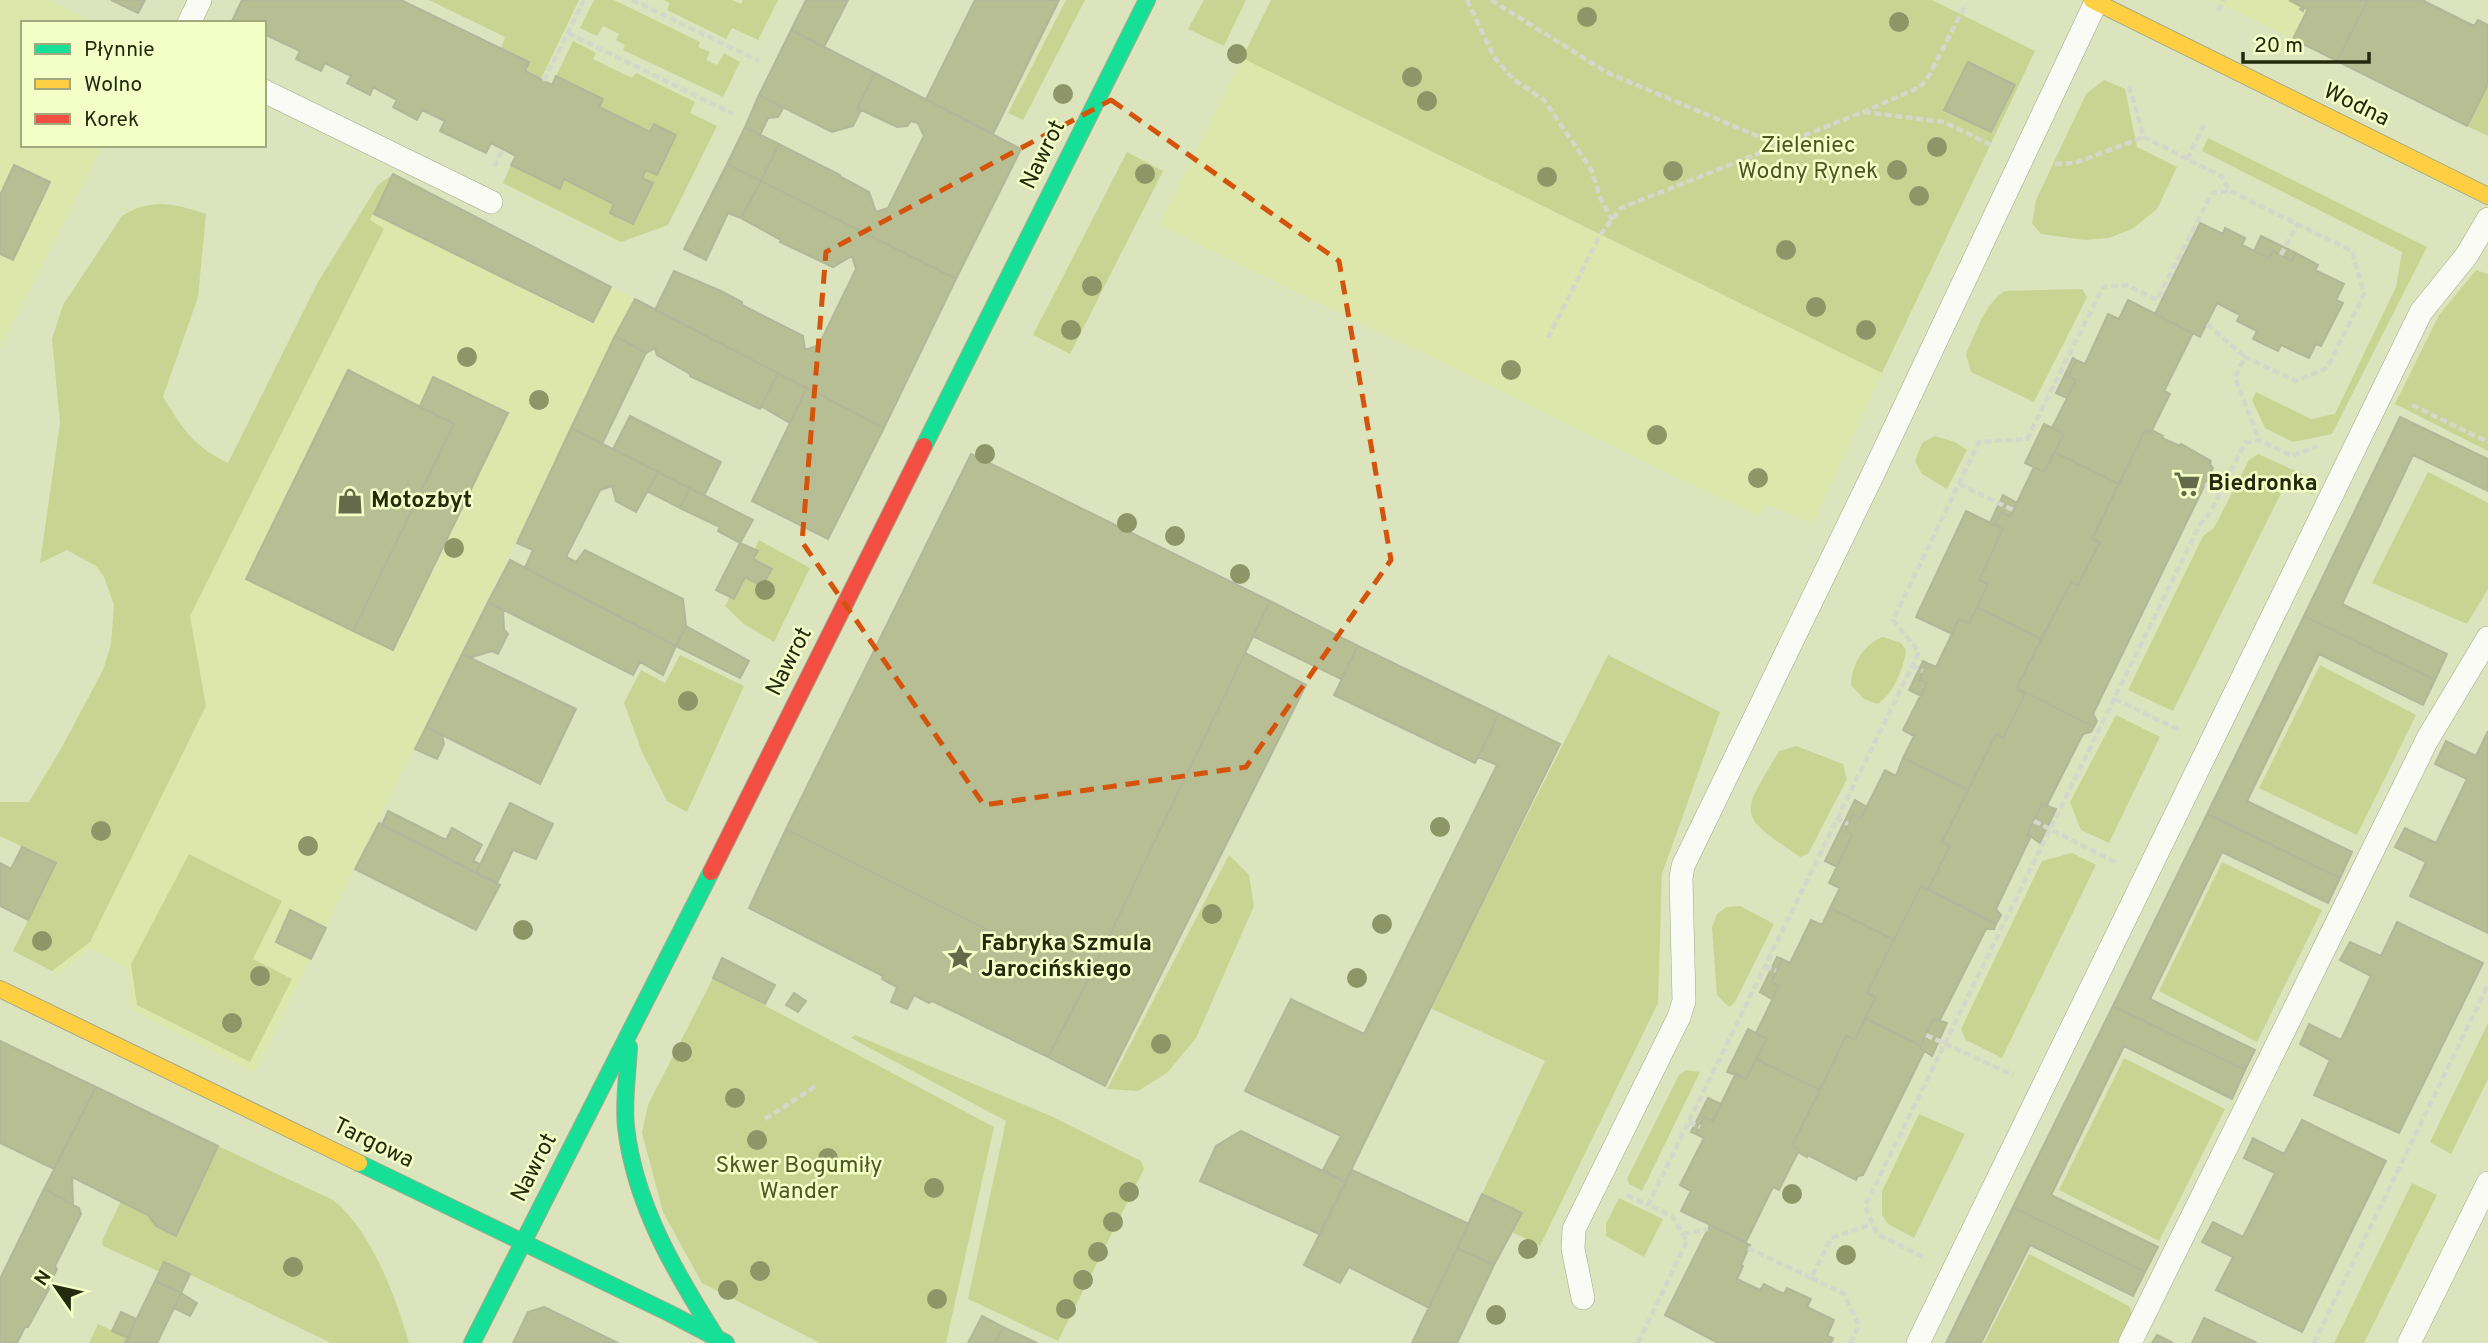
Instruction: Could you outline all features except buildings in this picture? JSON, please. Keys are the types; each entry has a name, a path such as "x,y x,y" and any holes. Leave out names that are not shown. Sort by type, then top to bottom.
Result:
{"street":[{"name":"Nawrot","path":"472,1343 1147,0"},
{"name":"Wodna","path":"2094,1 2488,196"},
{"name":"Targowa","path":"0,989 721,1341"},
{"path":"629,1034 626,1126 643,1202 667,1258 721,1341"}],"lane":[{"path":"190,21 200,0"},
{"path":"1583,1298 1573,1248 1574,1229 1679,1017 1684,1001 1683,866 1872,476 2094,1"},
{"path":"266,92 491,202"},
{"path":"1918,1343 2426,302 2467,255 2488,219"},
{"path":"2130,1343 2427,740 2488,638"},
{"path":"2409,1343 2488,1183"}],"path":[{"path":"544,81 584,0"},
{"path":"632,0 759,61"},
{"path":"1467,0 1493,57 1514,79 1544,100 1591,169 1600,197 1612,220"},
{"path":"1491,0 1608,73 1780,145"},
{"path":"2218,11 2224,0"},
{"path":"1548,338 1600,235 1621,208 1918,88 1926,81 1966,4"},
{"path":"568,33 733,114"},
{"path":"2129,86 2144,137 2221,176 2230,191"},
{"path":"1863,112 1944,122 2023,157 2053,164 2075,163 2144,137"},
{"path":"2187,159 2204,125"},
{"path":"1638,1343 1687,1241 1672,1216 1648,1205 1919,652 1892,620 1979,442 2027,439 2103,287 2126,285 2159,301 2212,193 2230,191 2352,251 2364,294 2327,368 2296,381 2245,357 2207,324"},
{"path":"2281,255 2297,224"},
{"path":"2245,357 2235,377 2259,440"},
{"path":"2065,363 2073,367"},
{"path":"2383,391 2488,442"},
{"path":"1953,1271 1877,1234 1865,1206 2200,524 2210,513 2245,443 2259,440 2292,456 2324,444"},
{"path":"1959,484 2013,510"},
{"path":"2205,484 2221,491"},
{"path":"1912,666 1923,671"},
{"path":"2115,699 2210,746"},
{"path":"1836,818 1848,824"},
{"path":"2034,821 2146,878"},
{"path":"1765,966 1776,971"},
{"path":"2314,1343 2488,985"},
{"path":"1926,1035 2042,1089"},
{"path":"765,1119 816,1086"},
{"path":"1689,1122 1700,1126"},
{"path":"1811,1278 1831,1238 1872,1224"},
{"path":"1683,1234 1708,1229"},
{"path":"1748,1248 1844,1294 1859,1326 1850,1343"}],"highlighted area":[{"path":"1111,100 1339,261 1391,560 1246,767 984,805 802,542 826,252"}],"shaded area":[{"path":"0,0 50,0 92,21 21,21 21,147 102,147 0,348"},
{"path":"2215,0 2368,0 2337,61"},
{"path":"1242,58 1882,373 1813,524 1766,504 1759,517 1159,225"},
{"path":"393,174 635,299 254,1073 131,1009 128,968 90,948 58,974 13,951"}],"green space":[{"path":"429,0 579,0 541,79 525,71 529,62 501,49 505,37"},
{"path":"594,0 614,0 700,42 698,47 710,52 706,60 717,65 724,53 740,62 723,97 623,50 625,45 616,40 619,34 603,26 597,36 580,28"},
{"path":"664,0 732,0 741,4 743,0 778,0 758,40 732,28 726,39 667,10 670,3"},
{"path":"1066,0 1085,0 1023,120 1008,113"},
{"path":"1204,0 1246,0 1224,46 1188,29"},
{"name":"Zieleniec Wodny Rynek","path":"1271,0 1932,0 2035,51 1882,373 1242,58"},
{"path":"573,41 596,53 593,59 632,78 636,73 695,102 690,113 717,126 668,225 621,242 503,183 511,165 560,188 564,179 614,204 610,213 634,224 653,184 642,178 646,170 657,175 676,135 654,125 650,132 599,107 603,99 556,76"},
{"path":"2104,80 2125,89 2137,147 2177,167 2157,209 2132,229 2109,238 2085,240 2041,234 2032,223 2036,200 2086,94"},
{"path":"2488,84 2488,136 2467,126"},
{"path":"2208,138 2427,247 2332,434 2293,442 2265,428 2252,400 2256,392 2311,419 2334,416 2396,287 2402,252 2202,151"},
{"path":"1127,152 1163,171 1070,354 1033,335"},
{"path":"393,174 370,220 384,229 190,616 206,706 90,942 52,971 13,951 56,863 0,836 0,802 29,802 62,747 103,670 111,644 114,605 104,577 96,566 67,550 40,563 60,423 52,339 63,305 122,216 154,204 184,207 206,214 198,297 163,397 190,436 206,450 228,463 318,282 378,185"},
{"path":"2476,270 2488,274 2488,451 2395,404 2439,315"},
{"path":"2082,289 2087,297 2034,402 1971,372 1966,354 1986,311 2005,291"},
{"path":"1935,436 1955,442 1967,450 1947,489 1922,474 1915,461 1922,443"},
{"path":"2258,454 2311,478 2313,495 2286,483 2173,711 2128,690 2203,536 2214,528 2249,460"},
{"path":"2428,472 2488,503 2488,589 2467,624 2372,583"},
{"path":"759,540 810,568 774,642 744,624 725,606"},
{"path":"1883,637 1901,643 1906,650 1897,680 1888,695 1877,704 1864,699 1851,685 1854,670 1864,650"},
{"path":"680,655 744,686 687,812 667,801 642,752 624,703 641,670 665,683"},
{"path":"1608,655 1720,712 1662,874 1658,1003 1540,1246 1512,1232 1522,1213 1482,1194 1545,1061 1430,1008"},
{"path":"2320,665 2416,715 2357,835 2259,788"},
{"path":"2116,715 2160,737 2109,843 2081,830 2070,802"},
{"path":"1796,746 1843,764 1847,779 1808,854 1800,857 1764,831 1751,812 1757,789 1779,751"},
{"path":"2072,853 2096,865 2002,1058 1966,1040 1961,1029 2042,861"},
{"path":"189,854 282,901 253,959 292,979 250,1062 137,1005 131,964"},
{"path":"1229,855 1249,875 1254,906 1196,1038 1168,1072 1138,1091 1107,1089"},
{"path":"2222,862 2322,910 2257,1042 2159,991"},
{"path":"1740,906 1774,924 1735,1002 1729,1007 1717,995 1712,927 1717,914 1726,907"},
{"name":"Skwer Bogumiły Wander","path":"713,978 994,1127 946,1343 820,1343 702,1283 663,1212 642,1133 648,1105"},
{"path":"2488,1023 2488,1079 2451,1154 2430,1142"},
{"path":"855,1035 1051,1116 1141,1161 1144,1169 1058,1341 968,1299 1006,1121 851,1038"},
{"path":"2124,1058 2225,1109 2159,1241 2059,1190"},
{"path":"1686,1070 1700,1072 1642,1191 1629,1184 1627,1179 1679,1075"},
{"path":"1919,1114 1965,1134 1914,1238 1888,1224 1882,1215 1882,1191"},
{"path":"218,1146 333,1200 347,1213 380,1266 397,1305 409,1343 331,1343 164,1262 160,1272 103,1246 102,1241 121,1201 148,1215 156,1226 176,1236"},
{"path":"2412,1183 2437,1195 2364,1343 2334,1343"},
{"path":"1619,1198 1663,1219 1644,1257 1606,1236 1606,1224"},
{"path":"2029,1254 2129,1306 2133,1316 2118,1343 1984,1343"},
{"path":"98,1324 128,1338 125,1343 89,1343"}],"traffic: fast":[{"path":"924,446 1147,0"},
{"path":"472,1343 711,872"},
{"path":"629,1047 625,1117 638,1184 672,1263 716,1337"},
{"path":"359,1163 726,1343"}],"traffic: slow":[{"path":"2092,0 2488,196"},
{"path":"0,989 359,1163"}],"traffic: jam":[{"path":"711,872 924,446"}],"place":[{"name":"Biedronka","path":"2187,484"},
{"name":"Motozbyt","path":"350,501"},
{"name":"Fabryka Szmula Jarocińskiego","path":"960,957"}]}
